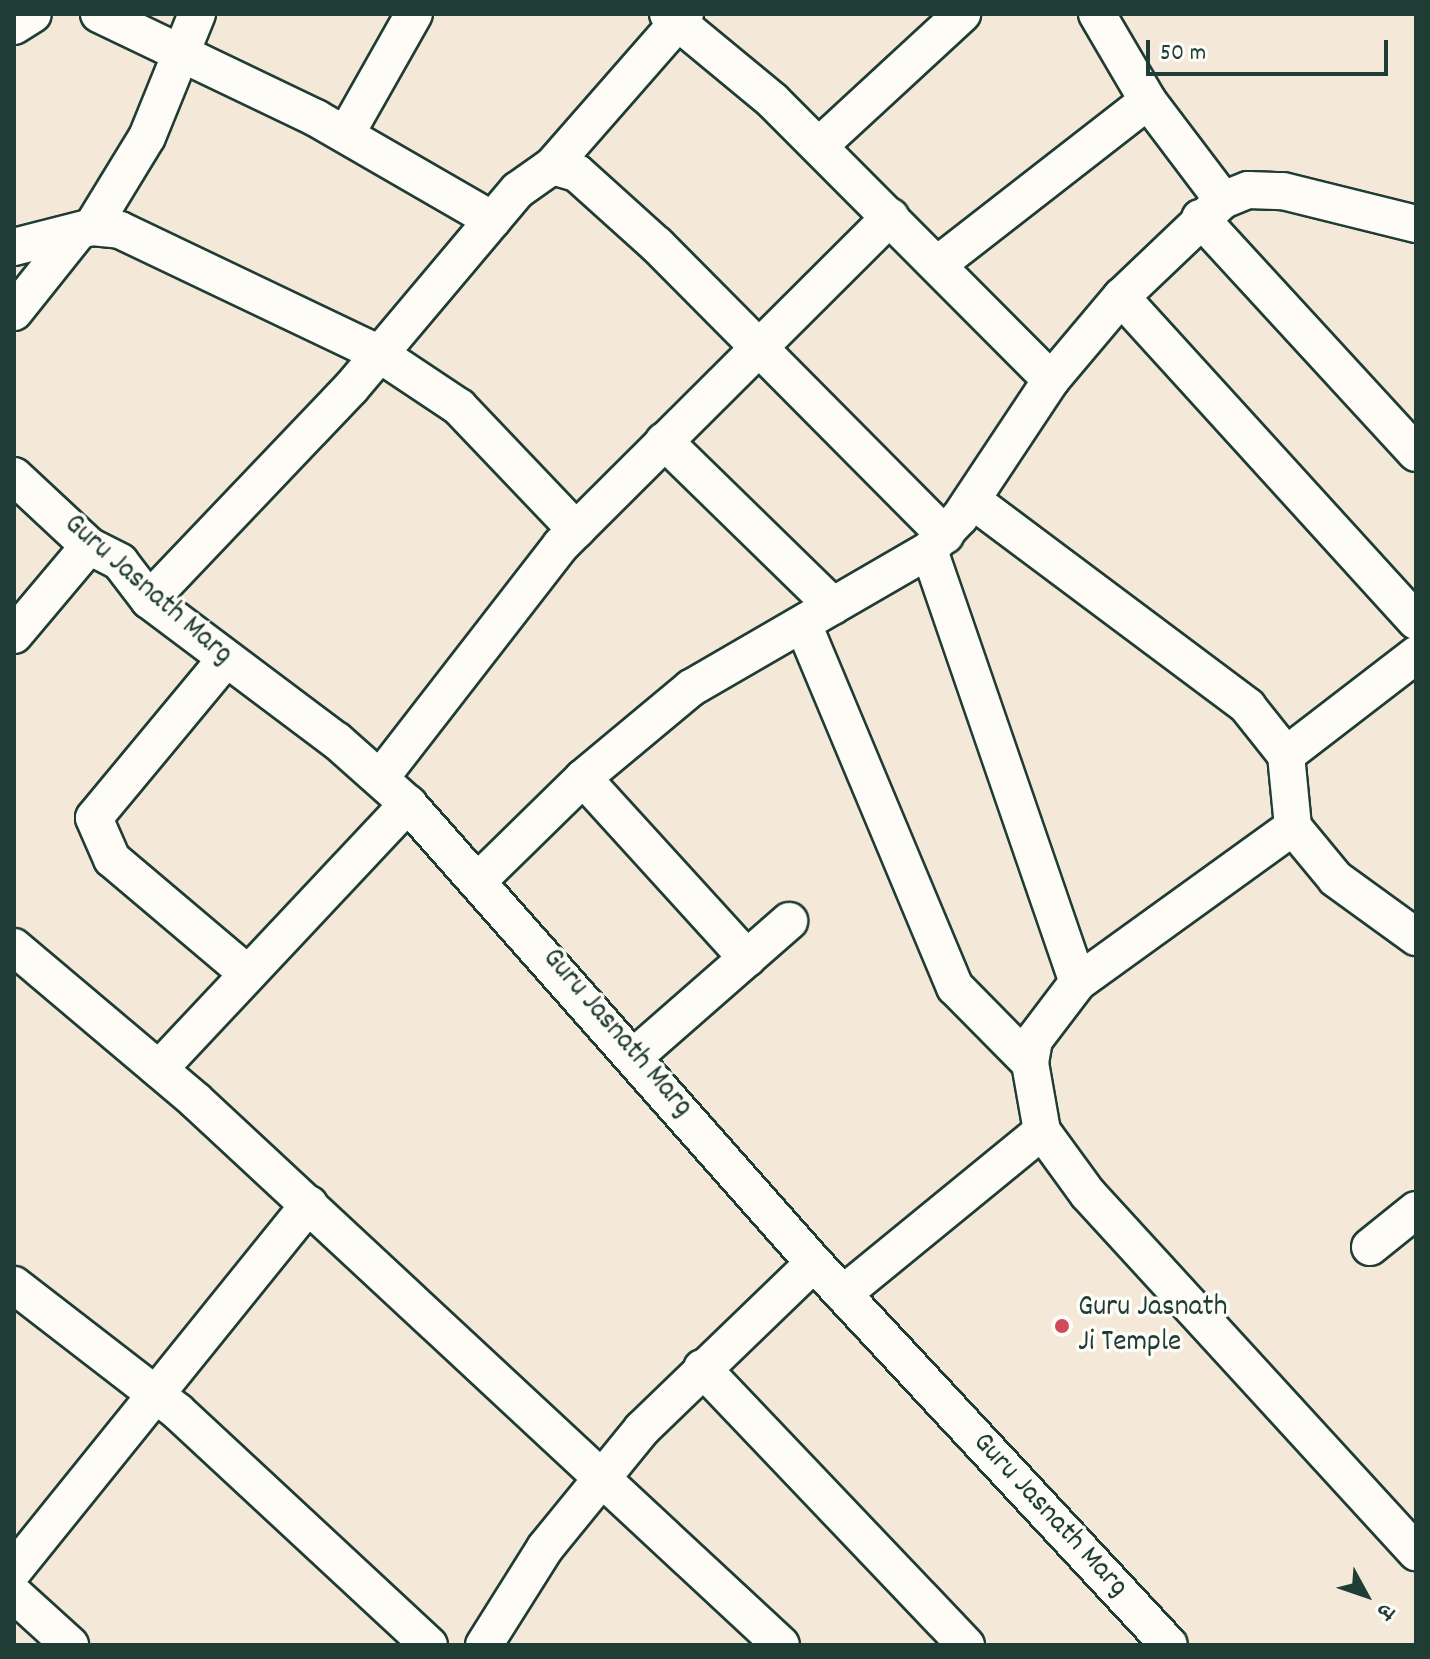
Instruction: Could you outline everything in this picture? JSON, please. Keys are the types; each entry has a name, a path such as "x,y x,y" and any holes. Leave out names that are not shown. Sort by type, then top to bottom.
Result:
{"street":[{"path":"14,26 33,14"},
{"path":"99,14 184,49 346,134 493,220"},
{"path":"14,312 85,230 147,137 197,14"},
{"path":"346,134 414,14"},
{"path":"819,146 962,14"},
{"path":"1097,14 1212,209 1416,453"},
{"path":"149,600 378,353 493,220 552,166 677,17 819,146 1051,380"},
{"path":"937,265 1148,101"},
{"path":"552,166 577,173 757,348 937,542 1078,982"},
{"path":"480,879 583,778 691,688 937,542 972,500 1051,380 1121,297 1212,209 1248,190 1283,191 1416,224"},
{"path":"381,777 491,628 576,530 890,217"},
{"path":"14,247 85,230 152,240 378,353 459,407 576,530"},
{"path":"1121,297 1416,621"},
{"path":"664,441 818,615 955,987 1030,1063"},
{"name":"Guru Jasnath Marg","path":"14,476 89,546 120,562 149,600 381,777 408,804 480,879 814,1263 1169,1645"},
{"path":"972,500 1247,706 1286,755 1293,827 1336,879 1416,937"},
{"path":"14,635 89,546"},
{"path":"1286,755 1416,655"},
{"path":"225,660 94,818 112,859 248,974"},
{"path":"583,778 747,958"},
{"path":"159,1069 408,804"},
{"path":"1293,827 1078,982 1034,1040 1030,1063 1042,1131 1090,1197 1416,1552"},
{"path":"635,1056 789,921"},
{"path":"14,947 159,1069 309,1204 599,1480 781,1645"},
{"path":"843,1294 1042,1131"},
{"path":"14,1570 309,1204"},
{"path":"1370,1247 1416,1210"},
{"path":"484,1645 599,1480 702,1368 814,1263"},
{"path":"14,1285 155,1394 429,1645"},
{"path":"702,1368 966,1645"},
{"path":"14,1594 70,1645"}],"place":[{"name":"Guru Jasnath Ji Temple","path":"1062,1326"}]}
